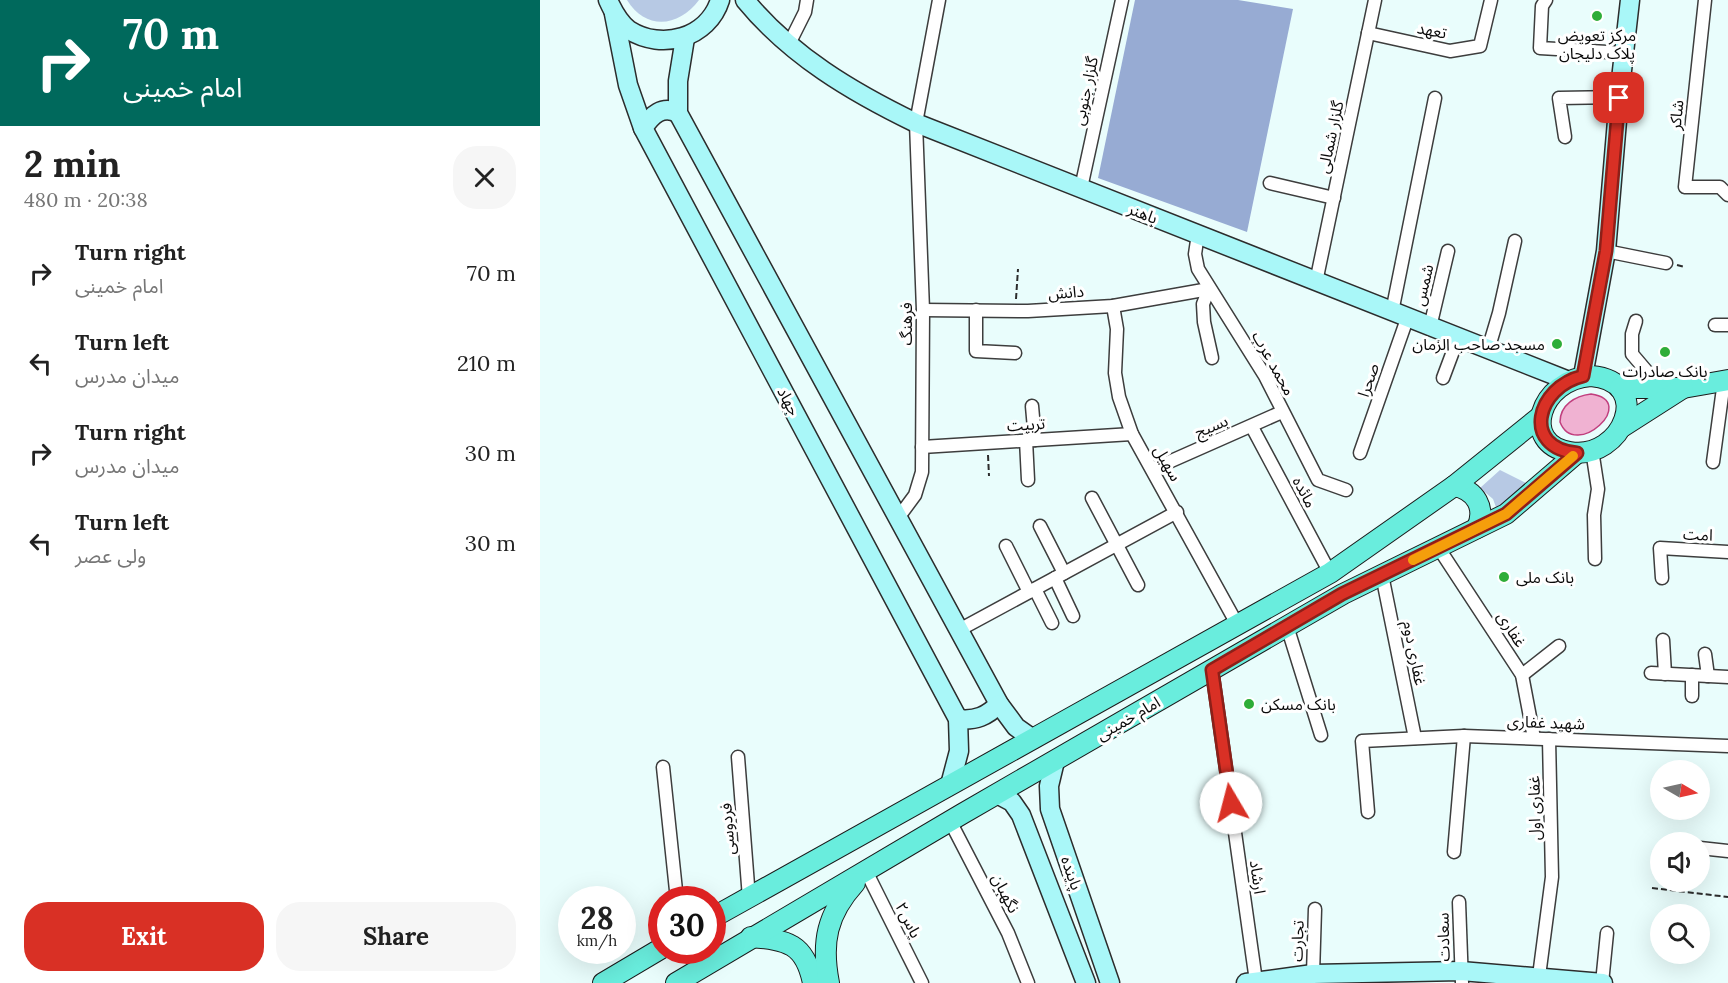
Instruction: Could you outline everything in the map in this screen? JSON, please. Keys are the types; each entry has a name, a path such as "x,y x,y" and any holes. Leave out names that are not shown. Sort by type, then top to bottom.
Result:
{"main road":[{"path":"1622,427 1627,404 1620,388 1606,379 1576,379 1551,395 1546,401 1541,416 1541,425 1548,440 1562,450 1585,451 1612,439 1622,427 1683,388"},
{"path":"1620,388 1683,388 1726,380"},
{"name":"امام خمینی","path":"726,910 1330,573 1454,486 1541,416"},
{"name":"امام خمینی","path":"676,983 751,937 1342,594 1506,514 1585,451"},
{"path":"1454,486 1462,487 1476,497 1481,512 1477,528"},
{"path":"829,983 825,939 832,915 842,898 866,871"},
{"path":"813,983 800,950 803,940 812,935 825,939"},
{"path":"751,937 780,940 800,950"},
{"path":"603,983 648,956"}],"street":[{"path":"611,7 628,29 645,38 665,41 685,38 696,32 709,21 720,0"},
{"name":"باهنر","path":"745,0 789,44 822,72 875,103 916,123 1399,316 1488,350 1576,379"},
{"path":"789,44 805,12 807,0"},
{"name":"فرهنگ","path":"898,518 915,495 921,472 923,310 916,123 939,0"},
{"name":"گلزار جنوبی","path":"1081,188 1122,0"},
{"name":"گلزار شمالی","path":"1316,282 1375,0"},
{"name":"تعهد","path":"1368,33 1450,51 1480,46 1491,0"},
{"path":"1546,0 1542,6 1539,48 1624,53"},
{"path":"1576,379 1606,251 1630,0"},
{"name":"شاکر","path":"1705,0 1685,187 1720,187 1728,195"},
{"name":"جهاد","path":"611,7 628,86 643,128 958,719 959,751 950,785"},
{"path":"685,38 678,81 678,113 999,704 1016,727 1033,739"},
{"name":"صحرا","path":"1360,453 1399,316 1435,98"},
{"path":"1565,137 1559,98 1619,98"},
{"path":"643,128 649,119 662,110 670,109 678,113"},
{"path":"1270,183 1334,198"},
{"name":"محمد عرب","path":"1198,234 1195,255 1198,269 1265,376 1318,480 1346,490"},
{"path":"1488,350 1515,242"},
{"name":"شمس","path":"1430,327 1448,251"},
{"path":"1606,251 1666,263"},
{"path":"1209,289 1203,304 1204,322 1212,358"},
{"name":"دانش","path":"923,310 1016,311 1113,306 1209,289"},
{"name":"سهیل","path":"1113,306 1117,329 1115,374 1119,396 1132,434 1238,624"},
{"path":"976,310 976,351 1015,353"},
{"path":"1636,321 1632,334 1632,354 1649,374 1653,387"},
{"path":"1443,378 1458,338"},
{"path":"1713,462 1723,419 1726,380"},
{"path":"1028,480 1032,406"},
{"name":"بسیج","path":"1153,470 1282,412"},
{"name":"مائده","path":"1252,427 1330,573"},
{"name":"تربیت","path":"922,447 1132,434"},
{"path":"1585,451 1598,489 1594,515 1595,559"},
{"path":"1092,498 1138,585"},
{"path":"959,630 1177,512"},
{"path":"1040,526 1060,575 1073,616"},
{"path":"1006,546 1052,623"},
{"name":"غفاری","path":"1438,547 1522,675 1534,738"},
{"name":"امت","path":"1662,578 1660,548 1728,552"},
{"name":"غفاری دوم","path":"1382,575 1415,738"},
{"path":"1287,626 1321,735"},
{"path":"1663,640 1665,674"},
{"path":"1522,675 1559,646"},
{"path":"1705,654 1708,676"},
{"name":"ارشاد","path":"1212,670 1251,982"},
{"path":"1651,673 1728,677"},
{"path":"1692,675 1692,696"},
{"path":"958,719 981,718 999,704"},
{"path":"1454,852 1464,736"},
{"name":"شهید غفاری","path":"1368,812 1362,741 1464,736 1728,746"},
{"name":"غفاری اول","path":"1539,976 1552,877 1549,739"},
{"name":"فردوسی","path":"738,757 749,898"},
{"name":"پاینده","path":"1055,760 1049,786 1050,808 1110,983"},
{"path":"663,767 676,886"},
{"name":"پاینده","path":"997,794 1011,802 1021,815 1086,983"},
{"name":"نگهبان","path":"950,821 1008,933 1028,983"},
{"path":"1710,849 1728,851"},
{"name":"یاس۲","path":"866,871 922,983"},
{"name":"سعادت","path":"1459,902 1461,977"},
{"name":"تجارت","path":"1315,909 1321,977"},
{"path":"1251,982 1321,977 1539,976 1559,981 1603,983 1607,933"}],"path":[{"path":"1016,311 1018,269"},
{"path":"987,443 989,476"},
{"path":"1686,892 1728,897"}],"shaded area":[{"path":"627,0 699,0 682,16 663,22 643,17"},
{"path":"1135,0 1238,0 1293,9 1247,232 1098,178"},
{"path":"1591,394 1604,399 1609,407 1607,416 1600,425 1589,432 1578,435 1568,432 1560,422 1566,406 1574,399"},
{"path":"1500,470 1528,484 1497,510 1493,499 1480,488"}],"slow traffic":[{"path":"1413,560 1506,514 1573,456"}],"place":[{"name":"مرکز تعویض پلاک دلیجان","path":"1597,16"},
{"name":"مسجد صاحب الزمان","path":"1557,344"},
{"name":"بانک صادرات","path":"1665,352"},
{"name":"بانک ملی","path":"1504,577"},
{"name":"بانک مسکن","path":"1249,704"}],"route":[{"path":"1231,803 1212,670 1342,594 1506,514 1577,453 1562,450 1548,440 1541,425 1541,416 1546,401 1556,389 1583,376 1606,251 1619,98"}]}
